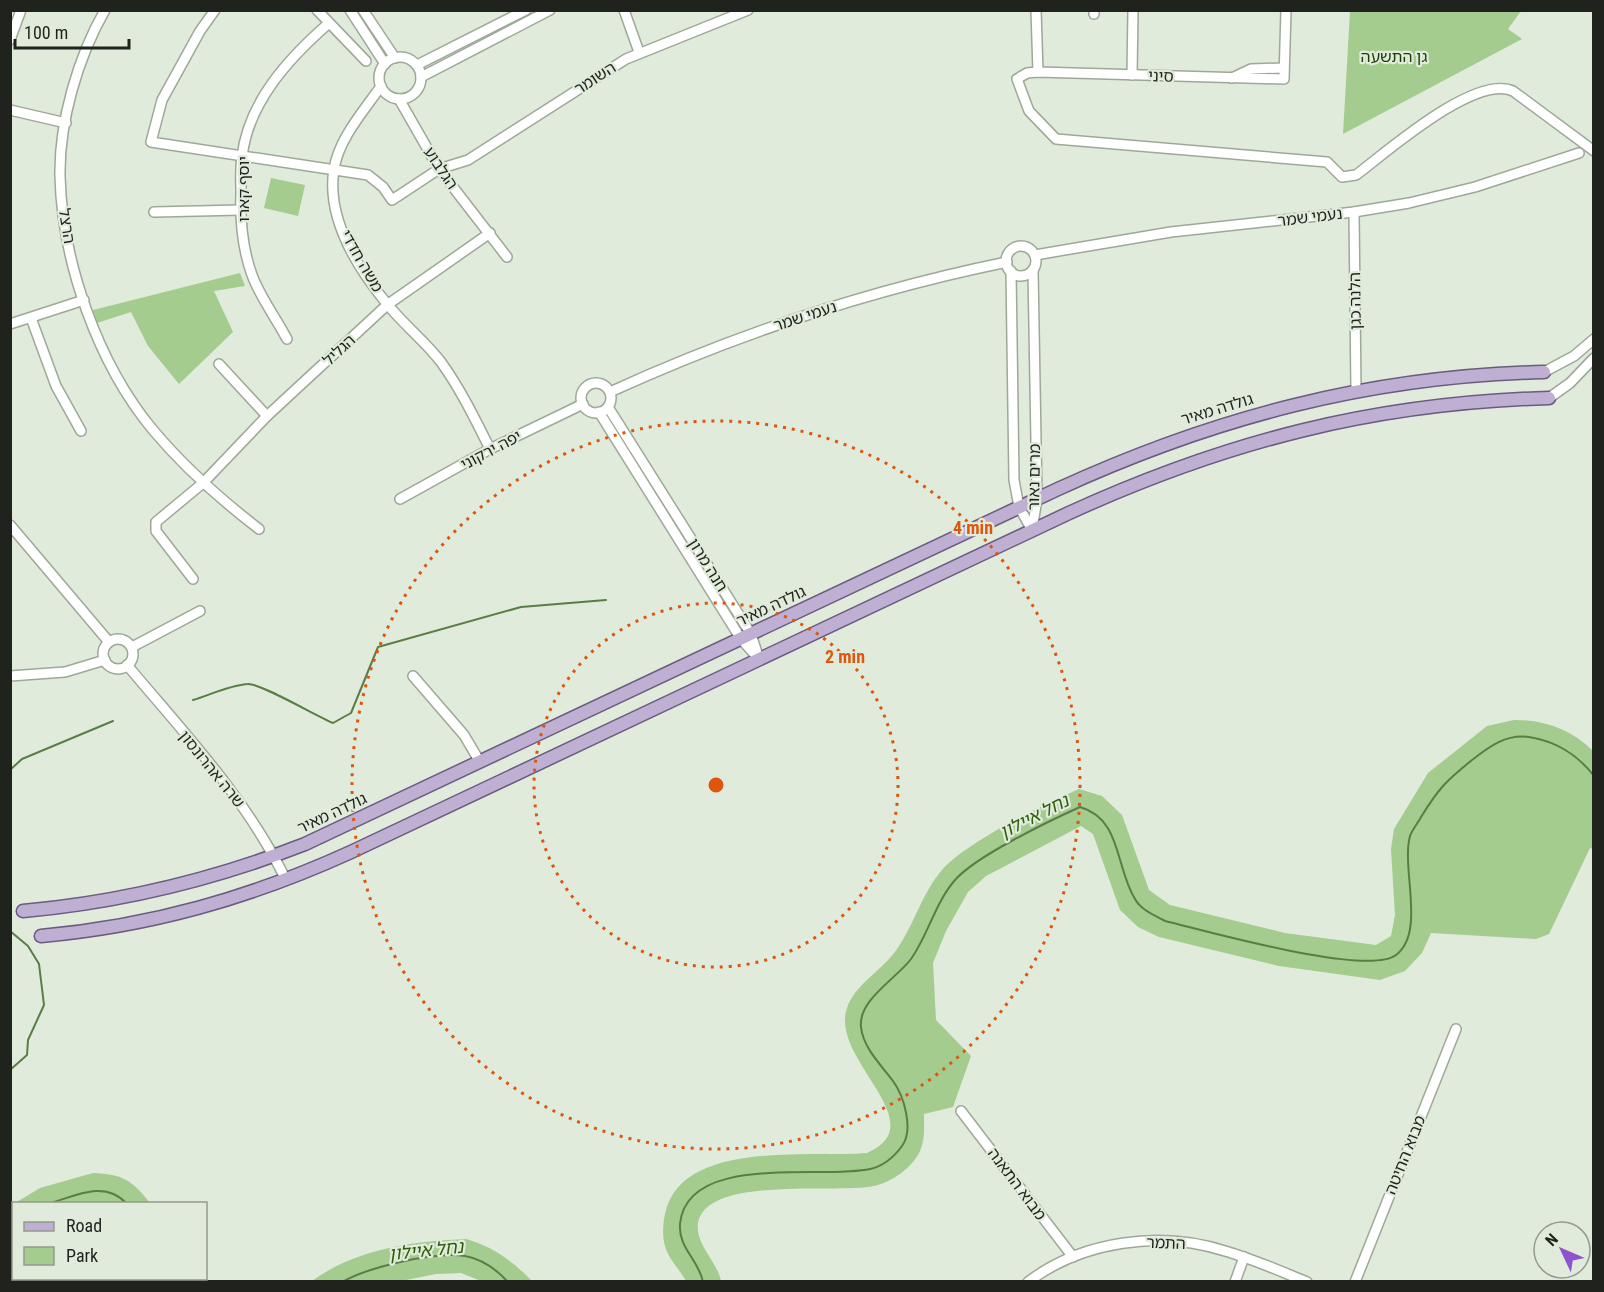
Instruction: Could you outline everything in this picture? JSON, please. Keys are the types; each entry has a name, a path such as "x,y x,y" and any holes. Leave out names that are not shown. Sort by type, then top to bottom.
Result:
{"main road":[{"name":"גולדה מאיר","path":"24,911 137,896 207,879 275,856 480,762 1019,507 1132,456 1208,428 1356,390 1452,377 1544,372"},
{"path":"41,936 109,928 181,913 267,888 361,847 1032,530 1110,494 1185,464 1297,430 1419,407 1549,398"}],"street":[{"path":"10,40 21,10"},
{"name":"הרצל","path":"105,10 81,62 66,123 60,176 67,233 84,300 108,363 152,429 203,483 259,529"},
{"path":"215,10 200,31 162,100 151,142 242,157 334,168"},
{"path":"317,10 366,62"},
{"path":"350,10 385,63"},
{"path":"363,10 395,58"},
{"path":"417,65 526,10"},
{"path":"421,77 417,65 407,58 395,58 385,63 380,74 381,86 389,96 399,99 414,93 421,77 550,10"},
{"path":"624,10 639,52"},
{"name":"השומר","path":"334,168 368,175 383,187 392,200 440,169 468,160 639,52 748,10"},
{"path":"1036,10 1038,72 1027,73 1017,79 1029,111 1056,139 1327,162 1342,177 1356,174 1450,106 1481,90 1503,86 1513,91 1593,151"},
{"path":"1132,75 1133,10"},
{"path":"1232,78 1251,69 1283,68 1286,10"},
{"name":"יוסף קארו","path":"287,339 252,277 246,256 241,210 242,157 249,126 279,74 304,45 329,23"},
{"name":"סיני","path":"1038,72 1284,79 1283,68"},
{"name":"משה חדדי","path":"381,86 343,144 334,168 337,212 344,238 387,304 439,360 462,393 490,449"},
{"name":"הגלבוע","path":"399,99 440,169 507,257"},
{"path":"10,110 66,123"},
{"name":"נעמי שמר","path":"1035,255 1171,232 1354,212 1475,187 1579,153"},
{"path":"154,212 241,210"},
{"name":"הלנה כגן","path":"1354,212 1356,390"},
{"name":"הגליל","path":"193,579 154,527 172,508 203,483 267,416 387,304 490,233"},
{"path":"1016,247 1027,247 1035,255 1033,270 1022,275 1011,271 1007,262 1007,255 1016,247"},
{"name":"נעמי שמר","path":"610,392 698,354 837,305 950,273 1007,262"},
{"name":"מרים נאור","path":"1032,530 1037,499 1033,270"},
{"name":"מרים נאור","path":"1011,271 1014,480 1019,507 1032,530"},
{"path":"10,324 84,300"},
{"path":"31,318 56,386 81,432"},
{"path":"1544,372 1574,356 1593,339"},
{"path":"1549,398 1570,383 1593,358"},
{"path":"219,364 267,416"},
{"path":"591,384 602,384 610,392 608,407 599,412 591,412 583,404 583,392 591,384"},
{"name":"יפה ירקוני","path":"400,499 490,449 583,404"},
{"name":"חנה מרון","path":"608,407 759,659"},
{"name":"חנה מרון","path":"599,412 746,636"},
{"path":"10,525 109,642"},
{"path":"132,647 200,611"},
{"path":"124,640 132,647 132,659 127,665 112,667 105,660 104,648 109,642 124,640"},
{"path":"10,676 65,672 105,660"},
{"name":"שרה אהרונסון","path":"127,665 236,797 275,856 286,880"},
{"path":"412,676 464,735 480,762"},
{"name":"מבוא החיטה","path":"1355,1281 1456,1029"},
{"name":"מבוא התאנה","path":"961,1111 1073,1257"},
{"name":"התמר","path":"1028,1281 1047,1268 1108,1246 1156,1241 1202,1245 1244,1257 1306,1281"},
{"path":"1234,1281 1244,1257"}],"green space":[{"name":"גן התשעה","path":"1350,11 1521,11 1508,29 1522,39 1343,134"},
{"path":"271,178 305,185 298,216 264,208"},
{"path":"240,273 245,286 214,291 233,332 179,384 148,346 131,312 97,323 93,310"},
{"path":"1514,720 1547,724 1576,737 1593,751 1593,849 1590,848 1549,934 1536,939 1431,933 1422,953 1405,971 1380,980 1279,966 1159,937 1138,927 1120,910 1093,834 1081,826 986,876 968,892 946,931 933,963 936,1020 971,1056 953,1107 924,1114 923,1142 912,1163 894,1178 874,1186 748,1192 724,1198 706,1208 698,1223 698,1231 721,1281 686,1281 671,1259 663,1238 665,1214 676,1190 695,1174 721,1163 751,1157 867,1153 885,1140 890,1125 886,1107 852,1048 846,1028 847,1008 856,992 897,949 929,889 942,870 953,859 986,836 1079,789 1102,796 1122,815 1149,890 1170,905 1285,933 1376,945 1391,936 1395,915 1391,849 1394,829 1428,773 1487,726"},
{"path":"93,1173 112,1175 132,1184 149,1202 17,1202 40,1188"},
{"path":"466,1239 502,1256 532,1281 481,1281 461,1273 436,1274 401,1281 312,1281 347,1261 366,1254 426,1242"}],"waterway":[{"path":"193,700 227,688 248,684 276,694 333,723 351,713 378,647 521,607 606,600"},
{"path":"10,770 22,759 113,721"},
{"name":"נחל איילון","path":"703,1282 682,1240 680,1224 688,1201 706,1187 731,1178 760,1174 849,1172 870,1169 880,1166 896,1154 902,1146 907,1131 904,1104 897,1087 865,1042 861,1027 862,1017 865,1008 879,990 911,959 942,899 955,880 979,860 996,850 1080,807 1094,813 1111,833 1129,886 1138,903 1148,912 1165,921 1284,950 1353,960 1379,960 1396,955 1405,945 1410,931 1411,899 1408,865 1410,836 1433,799 1472,760 1506,739 1529,737 1565,750 1588,768 1594,776"},
{"path":"10,931 28,946 39,964 44,1005 28,1040 27,1055 10,1070"},
{"name":"נחל איילון","path":"54,1202 79,1194 99,1191 109,1192 125,1202"},
{"name":"נחל איילון","path":"342,1282 402,1261 452,1255 471,1257 483,1262 508,1282"}]}
